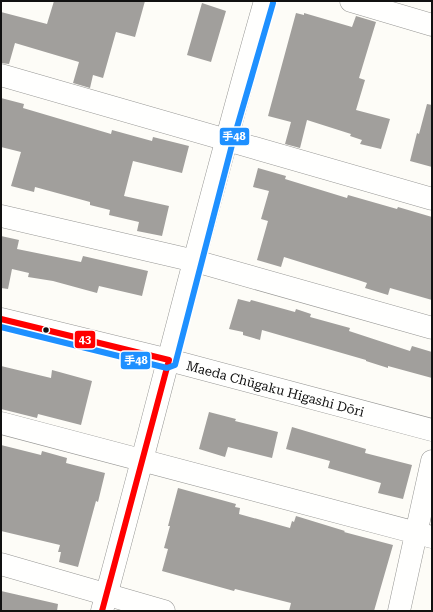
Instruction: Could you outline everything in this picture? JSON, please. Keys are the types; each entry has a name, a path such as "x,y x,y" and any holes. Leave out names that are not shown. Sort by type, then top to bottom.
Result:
{"street":[{"path":"105,602 170,360 225,139 265,1"},
{"path":"351,1 432,25"},
{"path":"1,75 432,199"},
{"path":"1,216 195,261 432,328"},
{"name":"Maeda Chūgaku Higashi Dōri","path":"1,319 170,360 432,430"},
{"path":"1,423 143,459 424,534"},
{"path":"399,611 424,534 432,461"},
{"path":"1,564 105,602 164,611"}],"building":[{"path":"54,1 145,1 135,37 116,32 103,78 93,75 90,88 73,83 79,62 15,43 9,64 1,63 1,12 47,24"},
{"path":"202,3 226,11 211,62 187,55"},
{"path":"296,13 304,15 304,13 352,27 356,16 376,22 359,78 365,80 356,110 390,119 381,149 360,144 362,140 350,136 351,134 307,120 300,148 285,144 291,122 268,116"},
{"path":"1,98 24,104 23,108 111,134 112,130 152,141 153,137 189,146 182,173 133,161 124,196 169,206 162,236 137,231 139,222 109,215 110,210 90,205 90,202 35,187 34,192 11,186 21,152 1,147"},
{"path":"427,104 432,105 432,167 410,161 417,133 419,134"},
{"path":"258,168 286,176 285,179 347,198 348,195 432,217 432,300 390,288 388,295 365,288 367,283 284,257 281,267 257,260 268,221 261,219 269,191 253,187"},
{"path":"1,236 19,240 17,249 81,262 83,256 148,271 142,296 99,286 97,293 53,281 28,277 29,273 12,269 8,289 1,288"},
{"path":"238,299 250,302 251,300 295,312 296,309 311,314 310,317 350,328 349,331 410,351 412,346 432,352 432,378 388,366 388,368 366,360 262,330 260,340 243,335 243,332 229,329"},
{"path":"1,366 51,378 52,370 92,381 81,425 38,414 37,418 1,409"},
{"path":"209,412 236,419 235,421 278,432 272,458 228,447 225,457 199,449"},
{"path":"292,427 366,449 365,453 412,465 403,499 378,493 381,483 328,468 330,461 286,449"},
{"path":"1,445 41,455 42,451 67,458 66,463 105,473 98,502 96,501 78,567 59,562 61,552 58,552 60,545 1,531"},
{"path":"178,488 236,504 235,507 240,508 239,514 290,528 292,521 294,522 296,516 345,531 344,532 393,545 374,611 289,611 291,603 235,589 234,591 162,571 168,549 164,548 170,526 168,526"},
{"path":"1,591 58,604 57,611 1,611"}],"transit line":[{"name":"手48","path":"1,327 167,368 175,365 233,141 273,3"},
{"name":"43","path":"1,319 169,360"},
{"name":"43","path":"102,611 169,360"}]}
